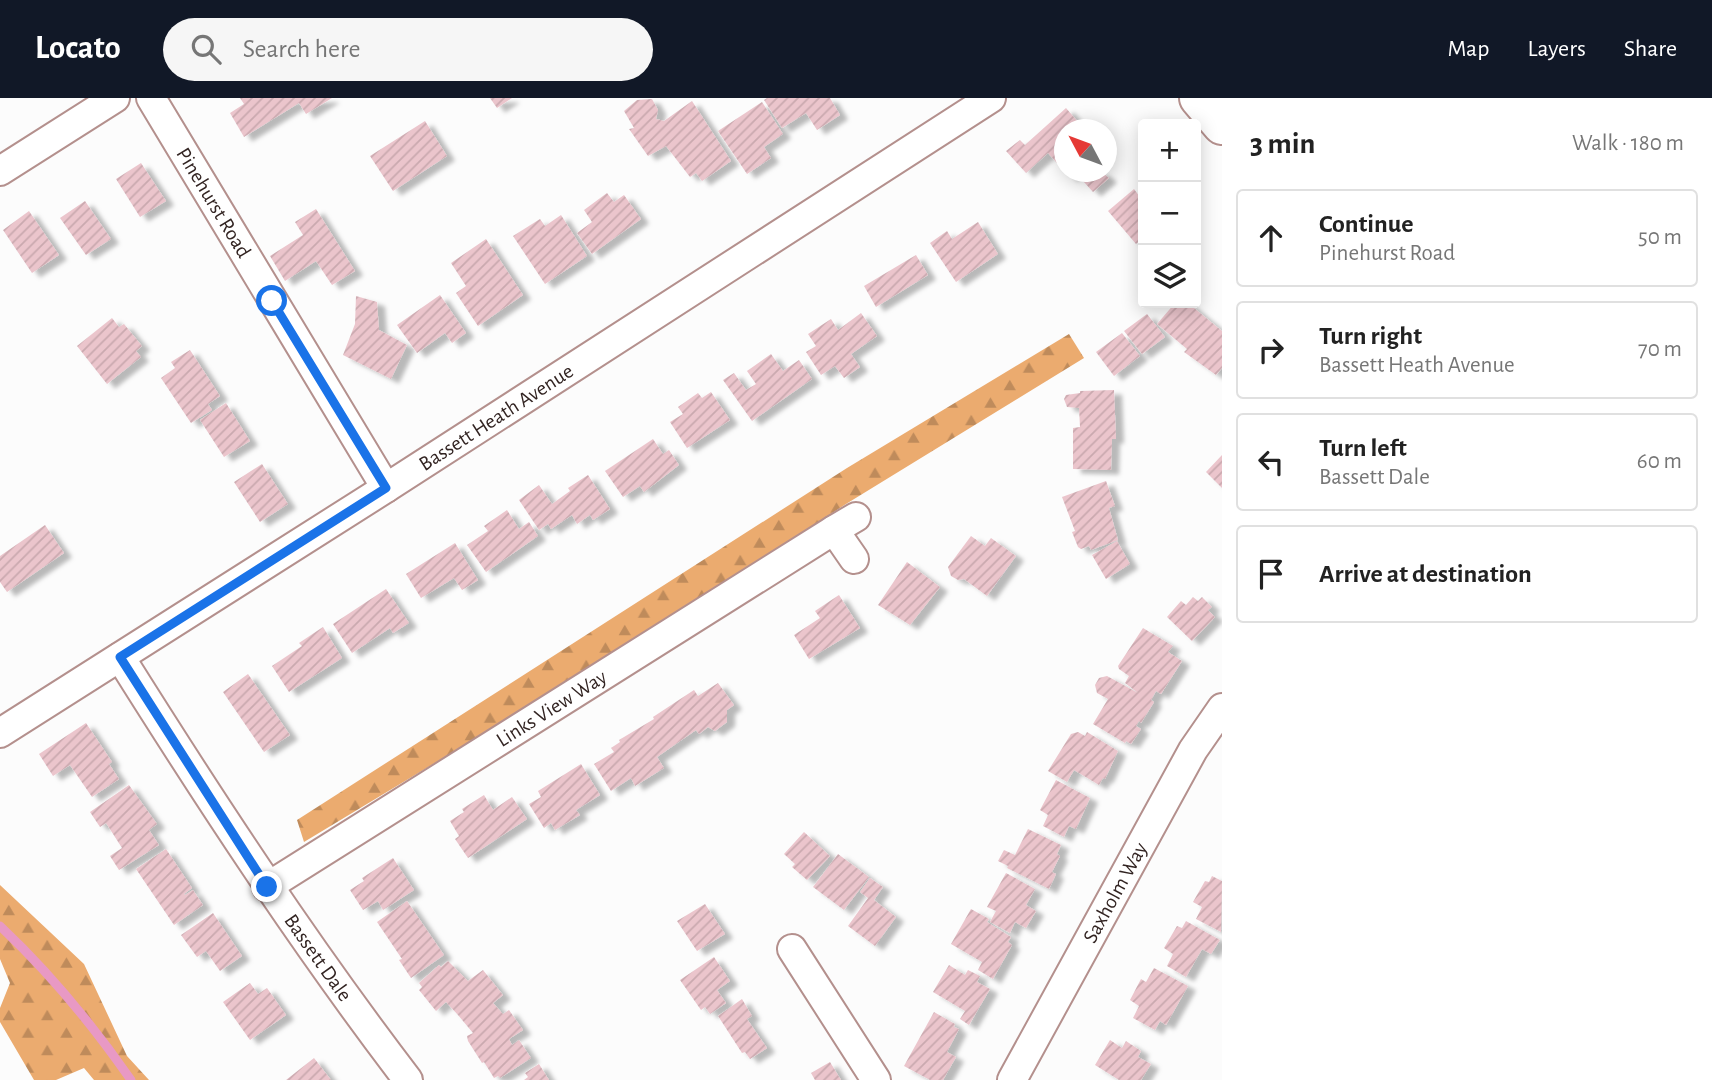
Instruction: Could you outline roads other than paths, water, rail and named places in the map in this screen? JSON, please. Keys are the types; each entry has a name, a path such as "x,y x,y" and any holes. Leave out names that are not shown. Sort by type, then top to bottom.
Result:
{"main road":[{"path":"1199,98 1222,125"}],"street":[{"path":"0,171 115,98"},
{"name":"Pinehurst Road","path":"151,98 386,488"},
{"name":"Bassett Heath Avenue","path":"0,733 991,98"},
{"name":"Links View Way","path":"267,887 845,524 854,559"},
{"name":"Bassett Dale","path":"120,657 267,887 346,999 408,1080"},
{"name":"Saxholm Way","path":"1018,1078 1193,750 1222,708"},
{"path":"793,949 876,1080"}],"waterway":[{"path":"0,926 70,1000 131,1080"}]}
